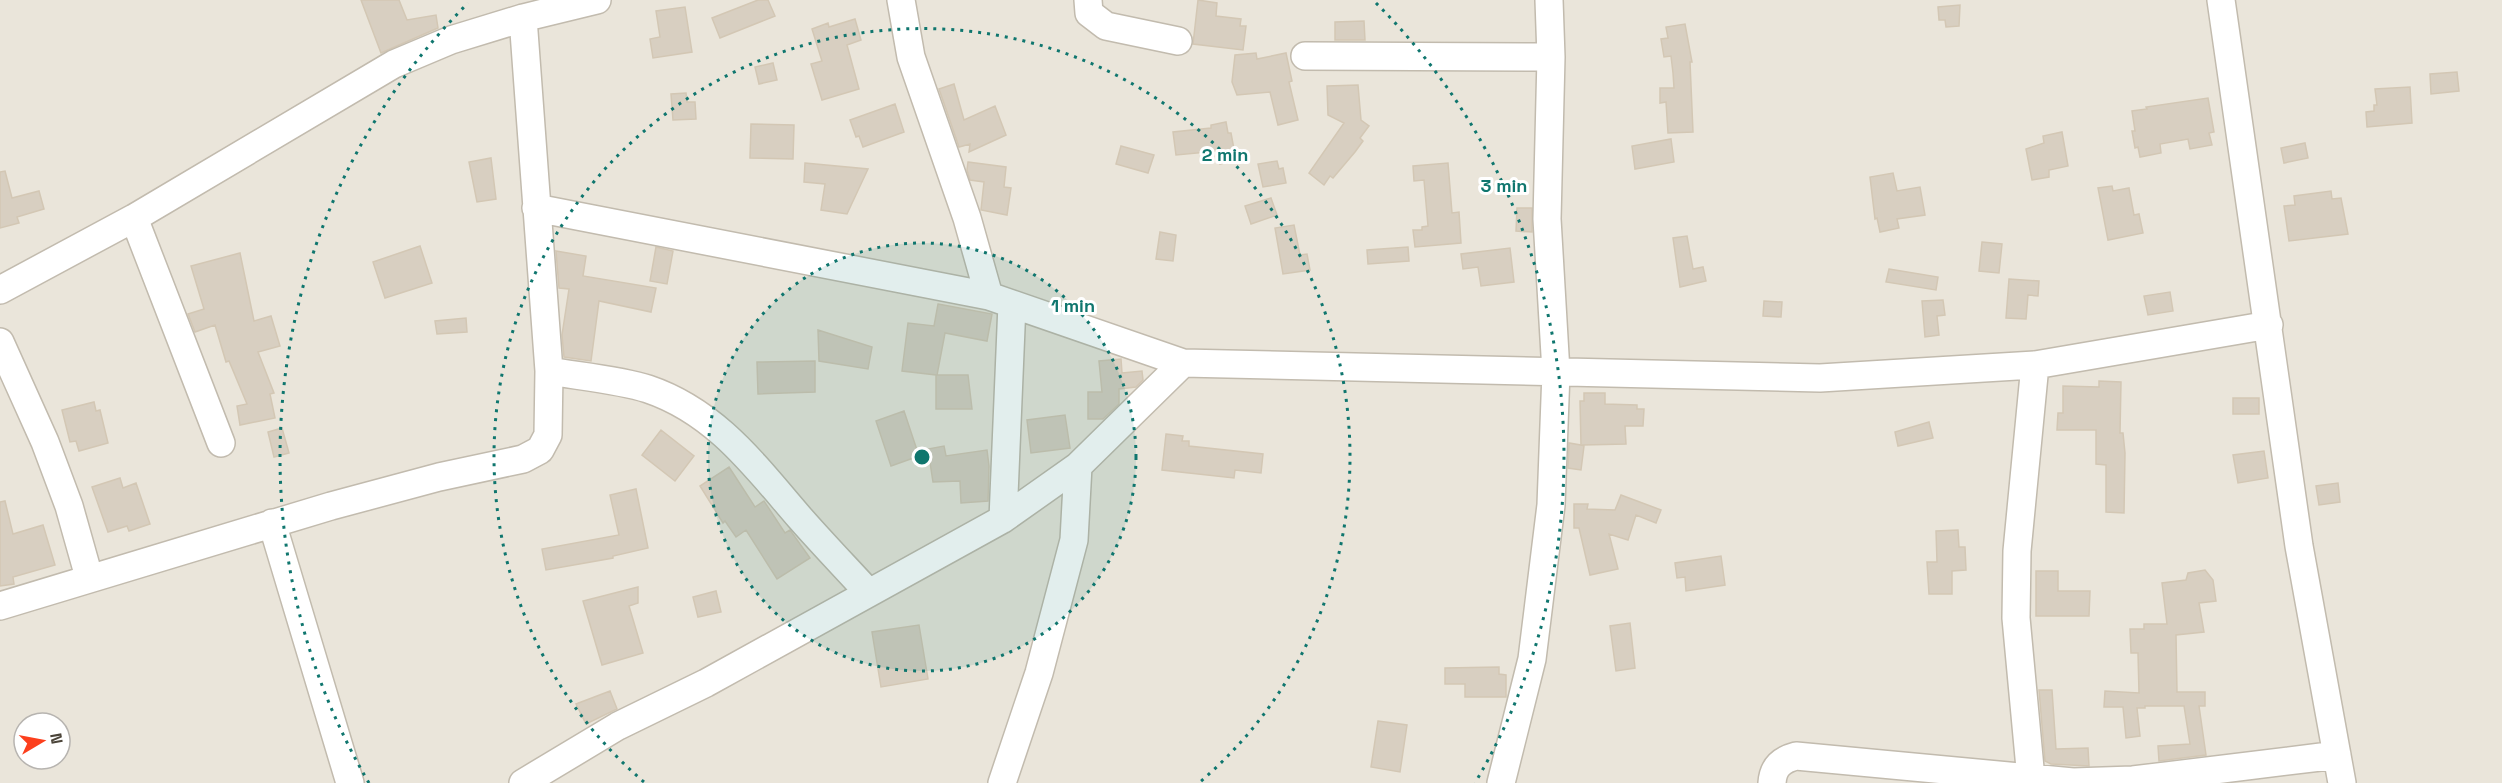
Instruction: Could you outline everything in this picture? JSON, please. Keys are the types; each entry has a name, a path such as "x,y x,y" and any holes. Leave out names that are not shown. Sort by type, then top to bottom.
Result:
{"street":[{"path":"0,290 134,218 394,64 451,40 565,4 597,0"},
{"path":"901,0 911,57 967,218 1001,300 1003,519"},
{"path":"1088,0 1089,13 1106,26 1178,41"},
{"path":"1501,783 1532,659 1551,505 1556,372 1547,219 1551,57 1549,0"},
{"path":"2221,0 2299,546 2342,783"},
{"path":"0,606 272,524 439,477 523,459 540,450 548,435 549,371 522,18"},
{"path":"1305,56 1551,57"},
{"path":"536,208 1001,300 1183,363 1820,378 2035,365 2269,325"},
{"path":"134,218 221,443"},
{"path":"0,342 49,453 69,507 89,578"},
{"path":"523,783 618,726 706,683 1003,519 1078,466 1183,363"},
{"path":"2031,779 2016,618 2017,551 2035,365"},
{"path":"549,371 647,388 682,403 706,419 742,450 868,592"},
{"path":"1002,783 1039,673 1074,540 1078,466"},
{"path":"272,524 350,783"},
{"path":"1772,783 1773,772 1784,759 1797,756 2031,779 2133,782 2337,755"}],"shaded area":[{"path":"0,0 2502,0 2502,783 0,783"}],"building":[{"path":"361,0 399,0 407,20 436,15 438,28 381,53"},
{"path":"758,0 768,0 775,16 720,38 712,18"},
{"path":"1198,0 1217,3 1216,16 1241,19 1240,26 1246,26 1243,50 1193,44"},
{"path":"1960,5 1959,26 1946,27 1945,20 1939,20 1938,7"},
{"path":"685,7 692,52 653,58 650,39 660,37 656,11"},
{"path":"855,19 861,40 847,45 859,89 822,100 811,64 822,61 812,29 828,23 829,27"},
{"path":"1364,21 1365,40 1335,40 1335,22"},
{"path":"1685,24 1692,62 1690,62 1693,132 1668,133 1666,102 1660,103 1660,88 1674,88 1673,73 1671,56 1664,57 1661,39 1668,38 1666,27"},
{"path":"1256,53 1257,59 1286,53 1292,81 1289,82 1298,120 1278,125 1270,92 1237,95 1232,82 1235,55"},
{"path":"773,63 777,80 759,84 755,67"},
{"path":"2457,72 2459,91 2431,94 2430,74"},
{"path":"954,84 964,120 995,106 1006,135 969,152 970,144 959,147 939,89"},
{"path":"1358,85 1361,120 1369,126 1360,138 1363,141 1355,152 1324,185 1309,173 1344,123 1328,115 1327,86"},
{"path":"2410,87 2412,123 2367,127 2366,112 2374,111 2374,105 2377,105 2375,89"},
{"path":"686,93 687,102 695,102 696,119 673,120 671,94"},
{"path":"2208,98 2214,132 2209,133 2212,145 2190,149 2188,139 2160,144 2161,153 2140,157 2138,147 2135,148 2132,131 2135,131 2132,111"},
{"path":"895,104 904,132 863,147 859,136 856,137 850,120"},
{"path":"1226,122 1228,133 1231,133 1236,160 1220,164 1218,151 1176,155 1173,132 1211,128 1211,125"},
{"path":"751,124 794,125 793,159 750,158"},
{"path":"2062,132 2068,166 2049,170 2049,177 2032,180 2026,149 2044,143 2043,136"},
{"path":"1671,139 1674,162 1635,169 1632,146"},
{"path":"2305,143 2308,158 2284,163 2281,148"},
{"path":"1121,146 1154,155 1148,173 1116,164"},
{"path":"491,158 496,199 477,202 469,162"},
{"path":"1277,161 1279,169 1283,168 1286,183 1263,187 1258,164"},
{"path":"968,162 1006,167 1004,187 1011,188 1007,215 981,210 984,182 970,180 967,170"},
{"path":"805,163 868,169 847,214 821,210 825,184 804,182"},
{"path":"1448,163 1452,213 1459,212 1461,243 1415,247 1413,230 1422,230 1422,227 1428,226 1424,180 1414,181 1413,166"},
{"path":"5,171 12,198 39,191 44,209 17,217 19,223 0,228 0,172"},
{"path":"1893,173 1897,191 1920,187 1925,215 1897,219 1899,228 1880,232 1877,218 1875,219 1870,177"},
{"path":"2112,186 2113,191 2129,188 2134,215 2139,214 2143,233 2108,240 2098,188"},
{"path":"2331,191 2332,199 2341,198 2348,234 2289,241 2284,206 2295,205 2294,196"},
{"path":"1271,198 1277,215 1251,224 1245,206"},
{"path":"1517,208 1532,208 1532,232 1516,231"},
{"path":"1294,225 1300,255 1307,254 1310,270 1283,274 1275,228"},
{"path":"1160,232 1176,235 1173,261 1156,259"},
{"path":"1687,236 1693,269 1703,267 1706,281 1680,287 1673,238"},
{"path":"1982,242 2002,244 1999,273 1979,271"},
{"path":"420,246 432,283 385,298 373,262"},
{"path":"656,247 673,251 667,284 650,281"},
{"path":"1408,247 1409,261 1368,264 1367,250"},
{"path":"1510,248 1514,282 1481,286 1478,267 1463,269 1461,254"},
{"path":"556,251 586,256 583,276 656,288 651,312 599,301 591,361 564,357 562,335 569,289 559,288"},
{"path":"240,253 254,321 271,316 280,346 258,352 274,393 270,394 275,418 240,425 237,406 247,404 229,361 226,362 215,325 195,332 188,314 204,309 191,266"},
{"path":"1889,269 1938,277 1936,290 1886,282"},
{"path":"2009,279 2039,281 2038,296 2028,295 2026,319 2006,318"},
{"path":"2170,292 2173,311 2148,315 2144,296"},
{"path":"1943,300 1945,315 1937,316 1939,335 1925,337 1922,301"},
{"path":"1764,301 1782,302 1781,317 1763,316"},
{"path":"938,304 992,314 987,341 945,333 937,375 968,375 972,409 936,409 936,375 902,371 908,323 934,326"},
{"path":"466,318 467,332 437,334 435,321"},
{"path":"818,330 872,347 868,369 819,361"},
{"path":"1121,359 1122,373 1142,371 1143,380 1136,387 1119,389 1119,404 1103,419 1088,419 1088,392 1102,392 1099,361"},
{"path":"815,361 815,392 758,394 757,362"},
{"path":"2099,381 2121,382 2120,433 2123,433 2125,453 2124,513 2106,512 2106,465 2096,464 2096,430 2057,430 2058,413 2063,413 2063,386 2099,387"},
{"path":"1584,393 1605,393 1605,404 1637,405 1637,409 1644,409 1643,426 1625,426 1626,444 1582,445 1584,446 1581,470 1568,468 1569,443 1581,445 1580,401 1584,401"},
{"path":"2233,398 2259,398 2259,414 2233,414"},
{"path":"94,402 96,411 100,410 108,443 79,451 76,441 70,442 62,410"},
{"path":"904,411 919,456 891,466 876,421"},
{"path":"1065,415 1070,448 1031,453 1027,420"},
{"path":"1929,422 1933,438 1898,446 1895,432"},
{"path":"282,428 289,453 274,457 268,432"},
{"path":"661,430 694,456 675,481 642,455"},
{"path":"1166,434 1183,436 1182,441 1189,441 1189,446 1263,454 1261,473 1235,470 1234,478 1162,470"},
{"path":"944,446 946,456 987,450 988,501 961,503 960,481 933,482 928,449"},
{"path":"2264,451 2268,478 2238,483 2233,455"},
{"path":"729,467 755,507 764,501 785,533 790,530 810,558 777,579 746,530 736,537 725,521 723,523 700,486"},
{"path":"120,478 123,488 136,483 150,524 129,531 127,526 108,532 92,487"},
{"path":"2338,483 2340,502 2319,505 2316,486"},
{"path":"636,489 648,548 613,556 613,558 546,570 542,549 619,535 610,495"},
{"path":"1621,495 1661,510 1656,523 1636,515 1628,540 1609,534 1618,569 1590,575 1579,528 1574,528 1574,504 1588,504 1587,509 1615,510"},
{"path":"5,501 13,534 43,525 55,565 13,577 14,584 0,586 0,502"},
{"path":"1958,530 1959,547 1965,547 1966,570 1952,571 1952,594 1929,594 1927,562 1937,562 1936,531"},
{"path":"1721,556 1725,585 1686,591 1685,577 1677,578 1675,563"},
{"path":"2205,570 2213,580 2216,601 2199,603 2204,632 2176,635 2177,692 2205,692 2205,706 2199,706 2206,755 2159,761 2158,746 2190,744 2184,706 2137,708 2140,736 2126,738 2123,707 2104,707 2105,691 2139,693 2138,653 2131,653 2130,629 2144,629 2144,624 2167,624 2162,583 2186,580 2188,573"},
{"path":"2036,571 2058,571 2058,591 2090,591 2089,616 2036,616"},
{"path":"638,587 638,603 629,606 643,653 602,665 583,601"},
{"path":"716,591 721,612 698,617 693,597"},
{"path":"1630,623 1635,668 1616,671 1610,626"},
{"path":"919,625 928,679 881,687 872,632"},
{"path":"1499,667 1499,674 1506,675 1506,697 1465,697 1465,684 1445,684 1445,668"},
{"path":"2039,690 2052,690 2056,749 2088,748 2089,766 2051,764 2045,761"},
{"path":"610,691 617,709 586,724 576,704"},
{"path":"1378,721 1407,725 1400,772 1371,767"}]}
